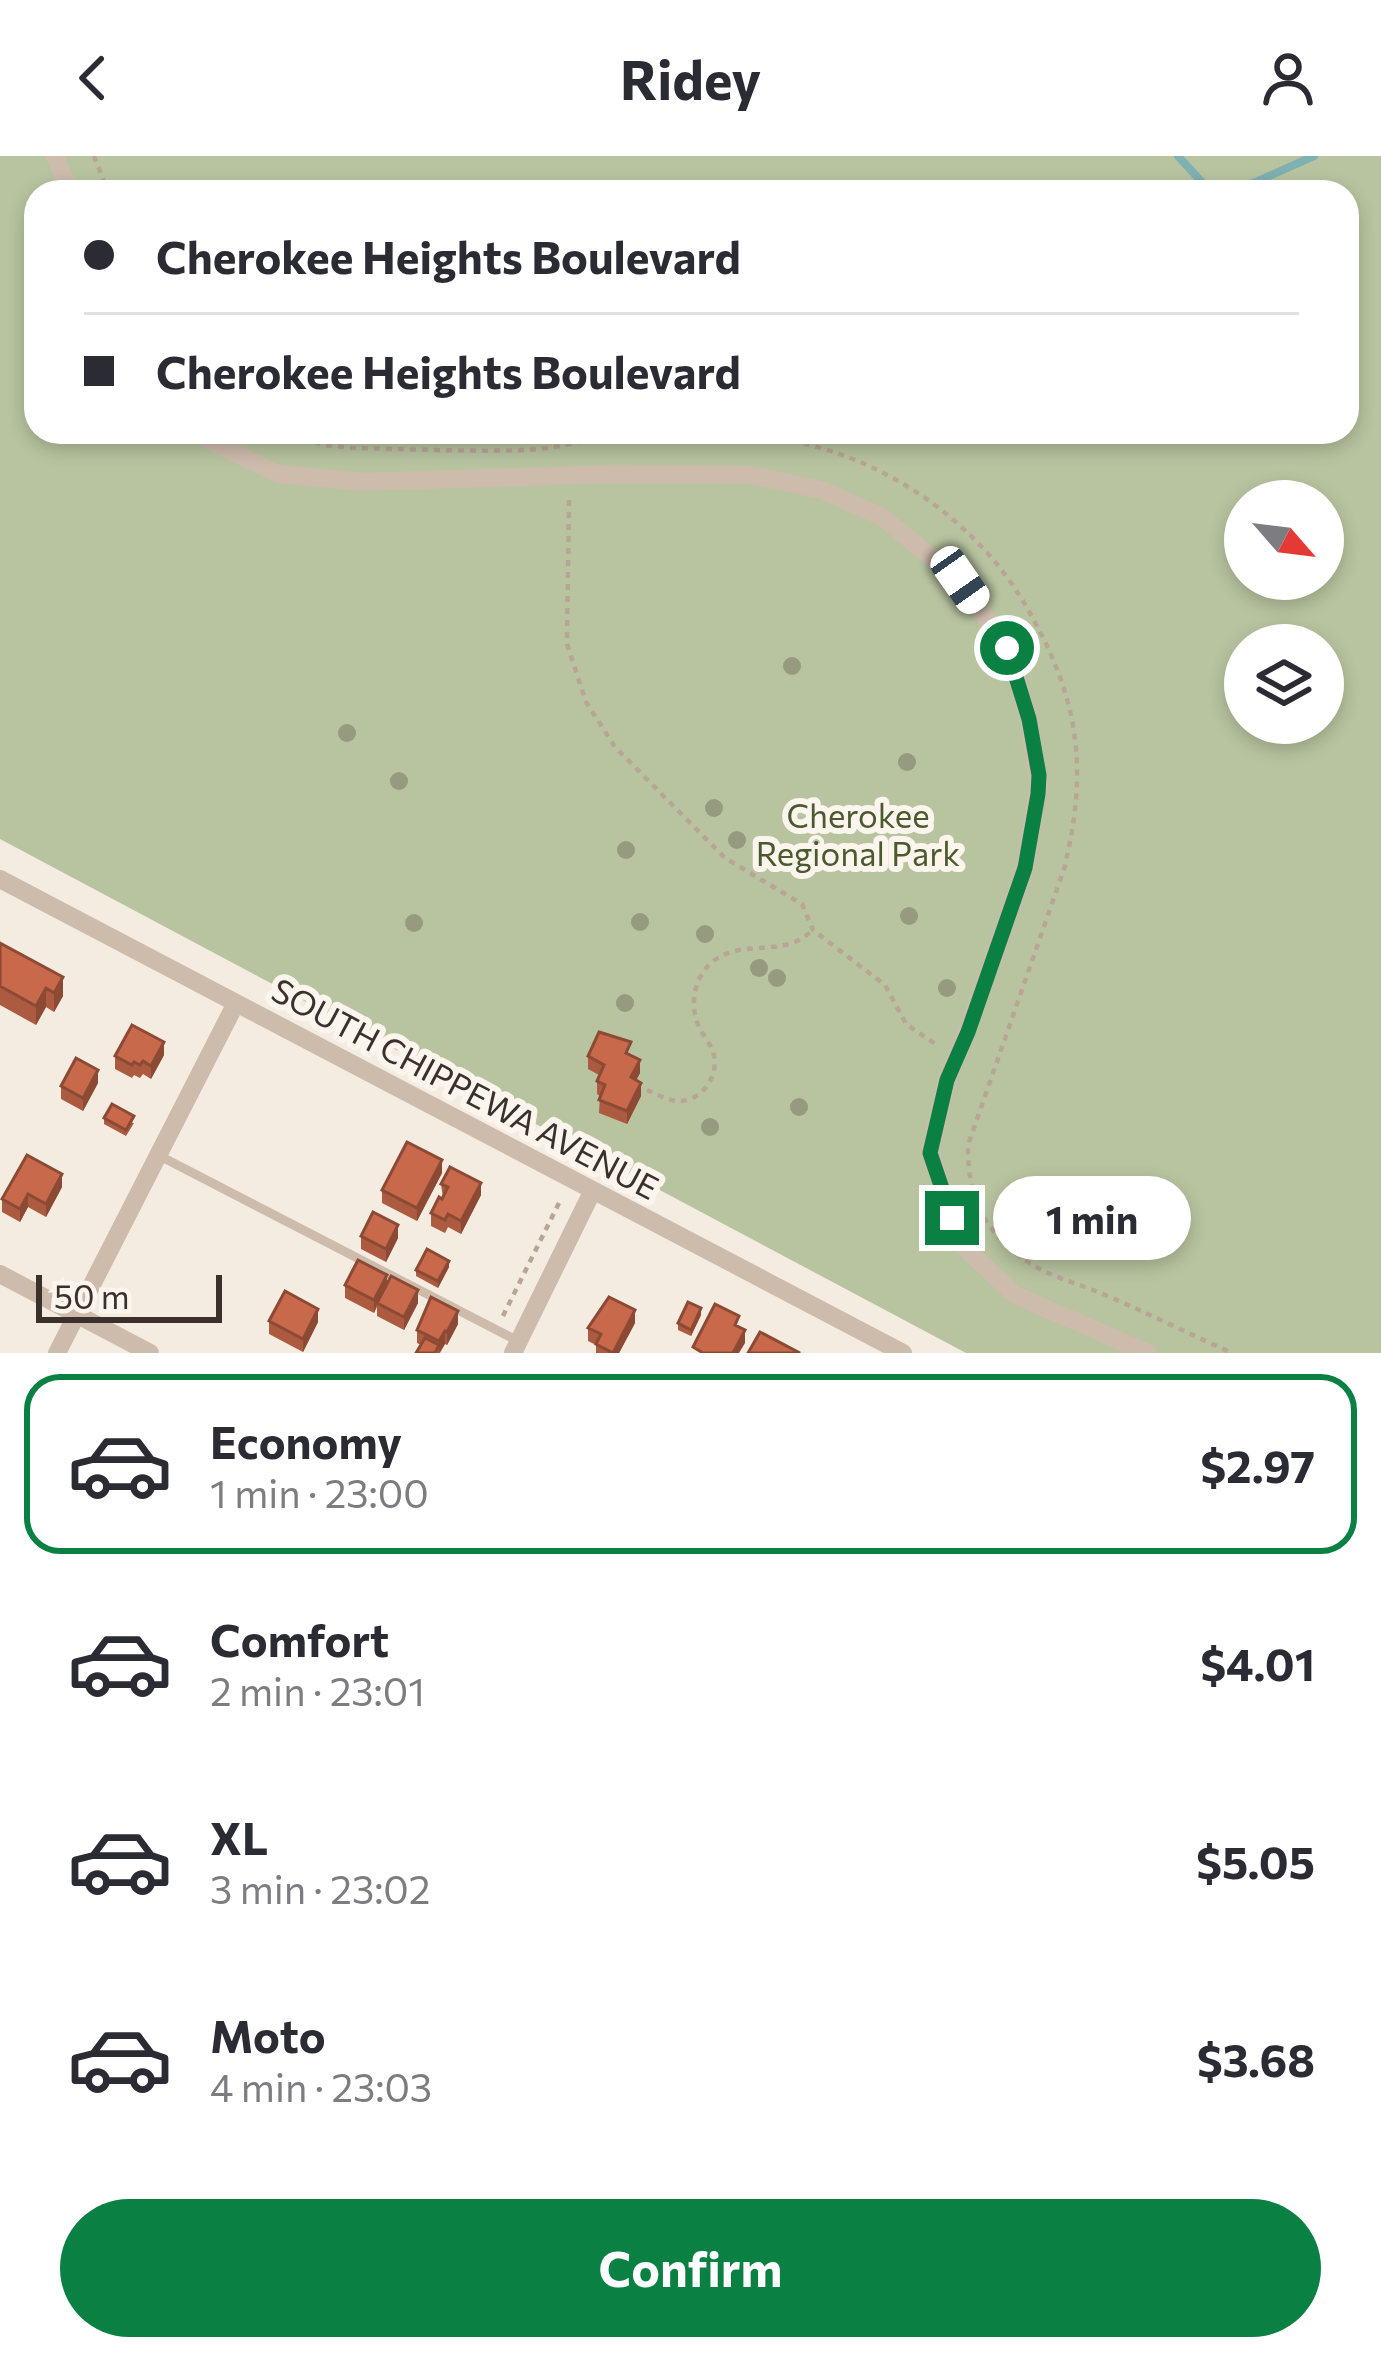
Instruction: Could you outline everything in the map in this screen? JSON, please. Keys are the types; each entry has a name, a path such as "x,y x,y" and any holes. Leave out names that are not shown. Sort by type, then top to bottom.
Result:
{"street":[{"path":"217,444 278,474 363,482 751,475 821,490 881,516 960,580 1007,648 1029,719 1039,784 1025,868 947,1080 930,1153 963,1246 1015,1295 1148,1353"},
{"name":"SOUTH CHIPPEWA AVENUE","path":"0,879 903,1353"},
{"path":"57,1353 236,1004"},
{"path":"516,1347 593,1190"},
{"path":"0,1274 150,1353"}],"lane":[{"path":"158,1155 496,1330 516,1347"}],"path":[{"path":"321,444 527,450 573,444"},
{"path":"805,444 873,469 962,525 1021,595 1065,686 1078,768 1074,829 968,1145 973,1198 1001,1239 1039,1269 1232,1353"},
{"path":"568,500 567,644 586,702 615,747 725,858 802,904 813,930 885,985 906,1024 937,1045"},
{"path":"647,1090 685,1101 703,1093 712,1076 715,1054 696,1021 694,1001 696,983 710,964 732,950 794,943 813,930"},
{"path":"496,1330 559,1203"}],"green space":[{"name":"Cherokee Regional Park","path":"0,156 1381,156 1381,1353 966,1353 0,839"}],"building":[{"path":"0,943 63,977 54,993 46,988 36,1006 0,986"},
{"path":"132,1025 164,1042 151,1066 143,1061 132,1065 115,1056"},
{"path":"599,1032 631,1042 626,1053 640,1060 631,1077 641,1083 627,1111 599,1100 605,1085 597,1081 604,1065 588,1056"},
{"path":"76,1058 98,1070 83,1098 61,1086"},
{"path":"112,1104 134,1116 126,1130 104,1118"},
{"path":"407,1142 442,1160 417,1208 382,1190"},
{"path":"27,1155 62,1174 46,1204 28,1194 20,1209 2,1199"},
{"path":"450,1167 481,1183 461,1221 431,1213 448,1187 441,1184"},
{"path":"373,1212 398,1225 386,1249 361,1236"},
{"path":"427,1249 449,1261 438,1281 416,1270"},
{"path":"358,1260 387,1275 374,1300 345,1285"},
{"path":"391,1276 418,1290 404,1317 377,1303"},
{"path":"285,1291 318,1309 303,1339 269,1321"},
{"path":"431,1297 458,1311 439,1341 417,1330"},
{"path":"609,1297 635,1310 613,1353 596,1344 601,1334 588,1328"},
{"path":"688,1302 701,1308 691,1330 678,1323"},
{"path":"715,1304 739,1316 735,1325 745,1330 733,1353 703,1353 693,1347"},
{"path":"760,1332 800,1353 748,1353"},
{"path":"425,1338 439,1345 435,1353 416,1353"}],"waterway":[{"path":"1178,156 1200,180"},
{"path":"1260,180 1314,156"}],"route":[{"path":"952,1218 930,1153 947,1080 1025,868 1038,794 1029,719 1007,648"}]}
